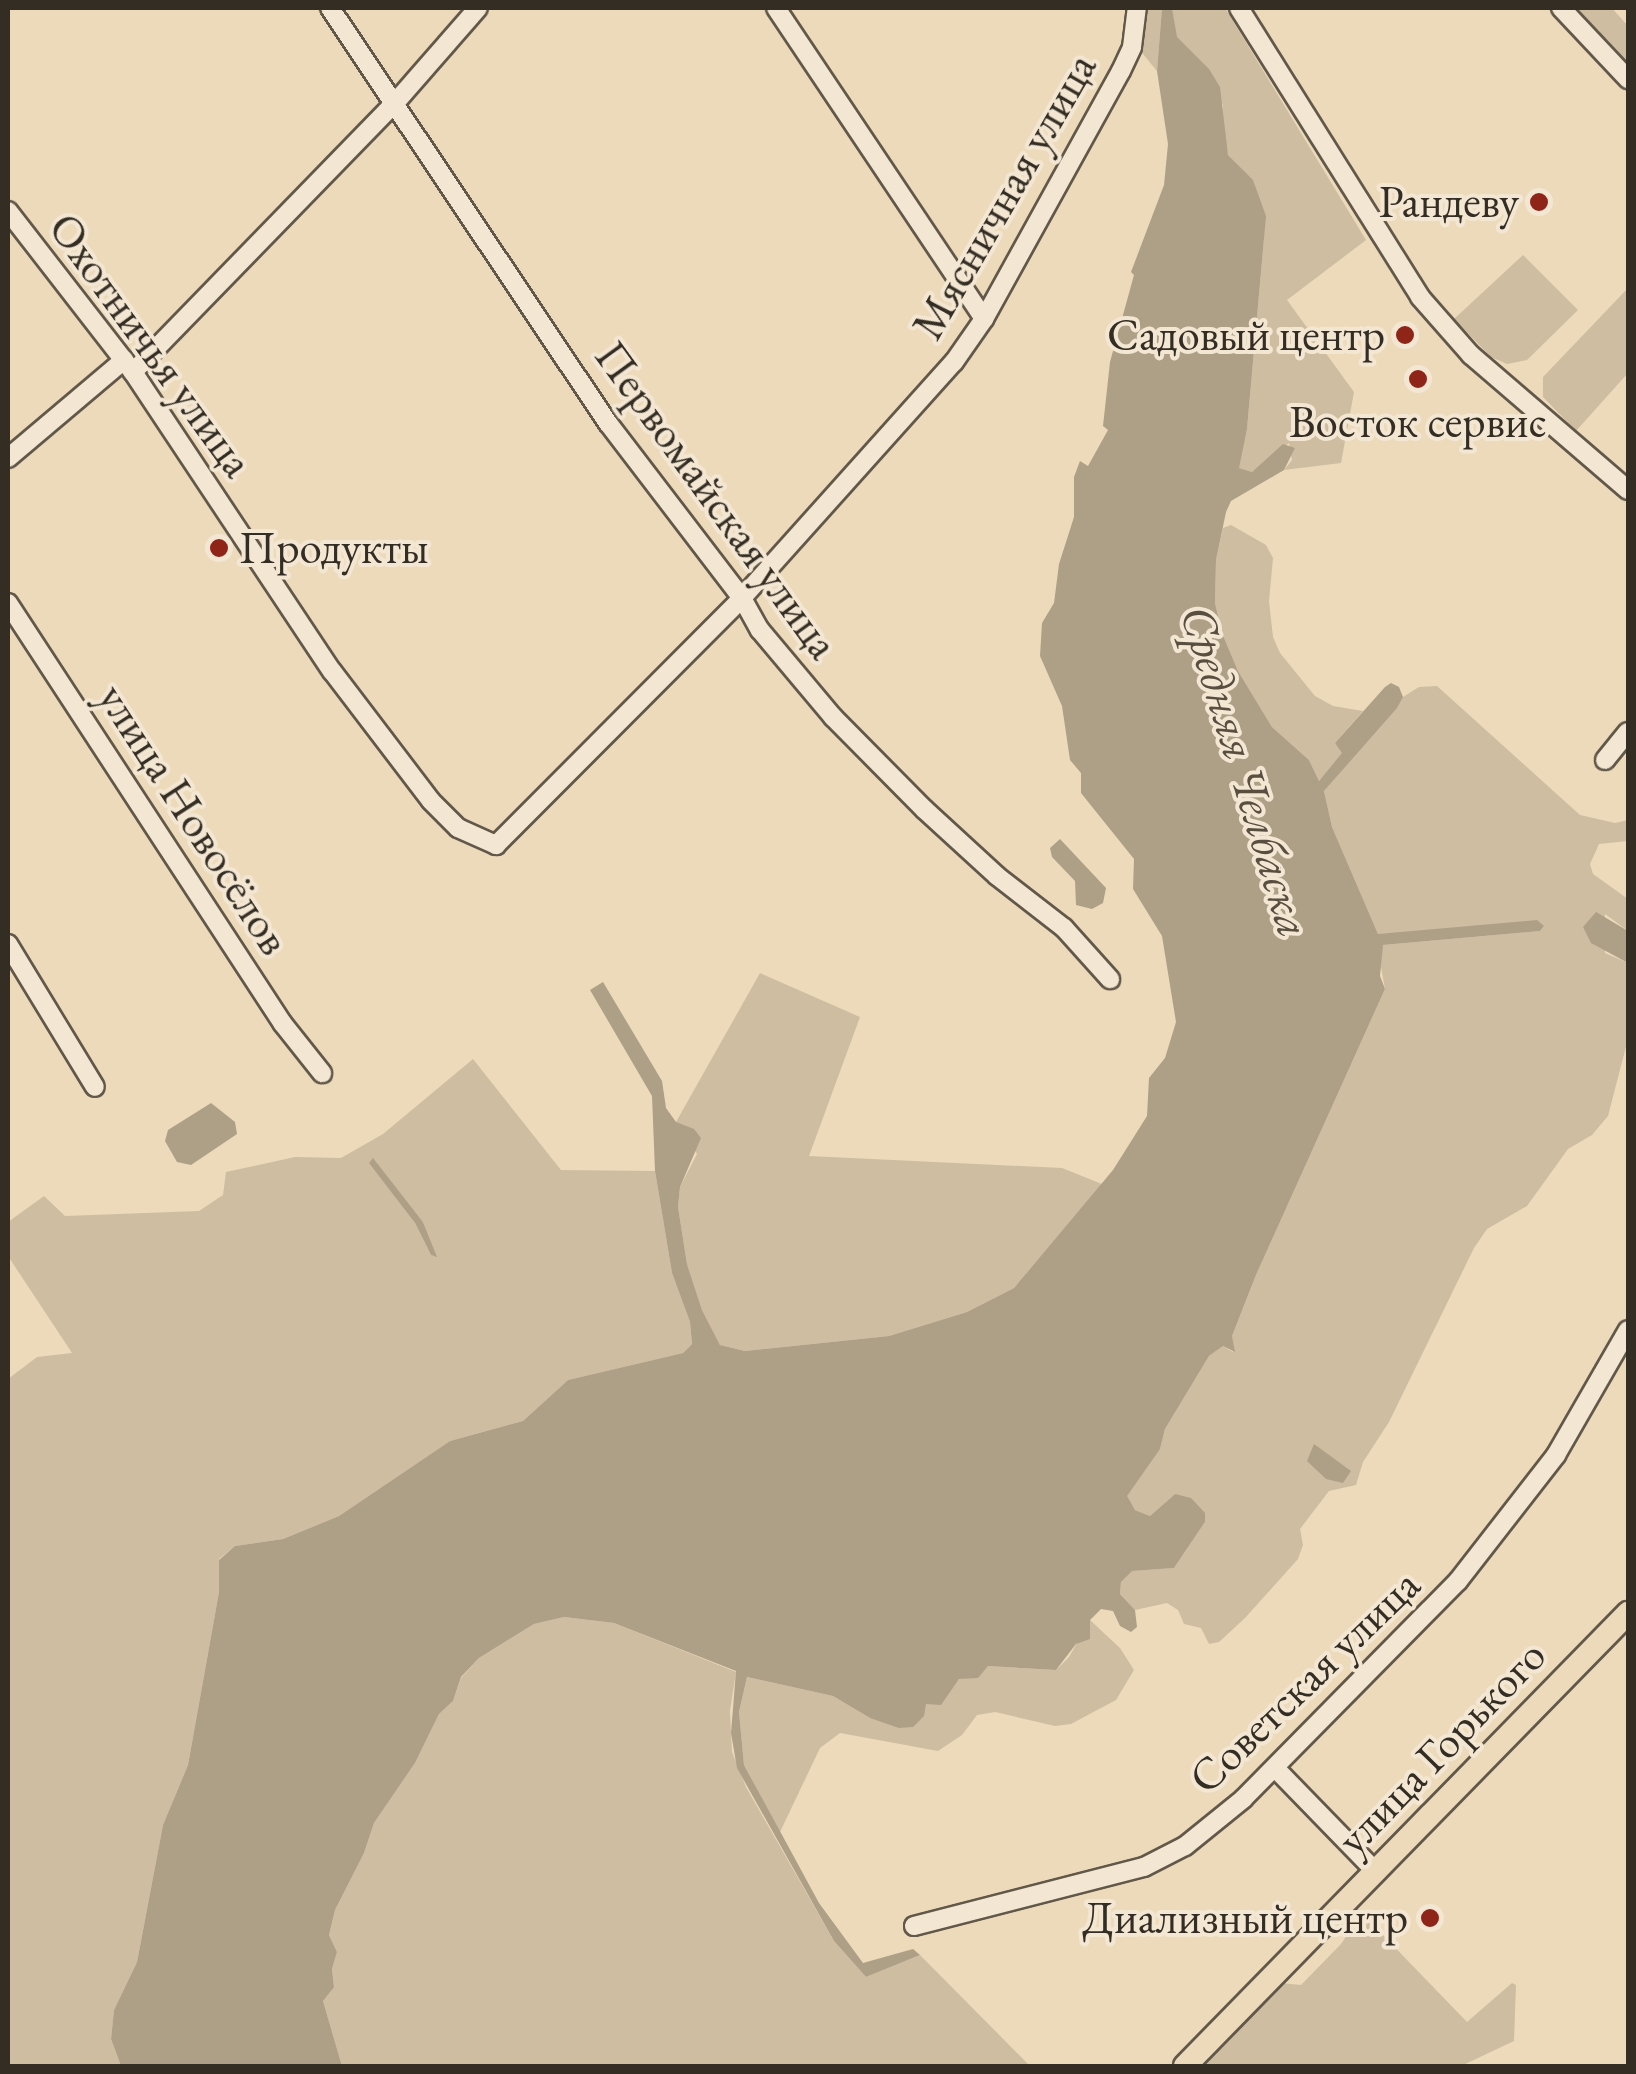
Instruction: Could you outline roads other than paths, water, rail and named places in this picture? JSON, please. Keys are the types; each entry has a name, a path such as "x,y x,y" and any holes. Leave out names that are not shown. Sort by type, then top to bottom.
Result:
{"main road":[{"name":"улица Горького","path":"1185,2066 1628,1613"}],"street":[{"name":"Первомайская улица","path":"330,8 608,423 742,598 760,630 833,716 924,809 997,876 1064,928 1110,980"},
{"path":"8,458 128,366 395,103 478,8"},
{"path":"776,8 984,319"},
{"name":"Мясничная улица","path":"496,844 742,598 954,362 984,319 1121,71 1132,47 1136,8"},
{"path":"1239,8 1420,297 1471,355 1628,490"},
{"path":"1560,8 1628,79"},
{"name":"Охотничья улица","path":"8,211 128,366 332,671 431,802 458,828 496,844"},
{"name":"улица Новосёлов","path":"8,603 283,1024 322,1072"},
{"path":"1604,760 1628,732"},
{"path":"8,944 95,1087"},
{"name":"Советская улица","path":"914,1926 1166,1858 1276,1769 1458,1582 1556,1455 1628,1330"},
{"path":"1276,1769 1376,1872"}],"water":[{"name":"Средняя Челбаска","path":"1162,8 1172,8 1177,37 1209,69 1220,87 1228,155 1253,180 1266,216 1247,429 1239,468 1252,472 1283,444 1295,448 1284,470 1231,501 1226,512 1216,560 1215,603 1222,633 1238,671 1272,727 1309,760 1319,781 1342,753 1335,743 1385,687 1391,683 1399,687 1403,697 1397,708 1324,791 1332,827 1378,934 1537,920 1544,926 1540,931 1383,945 1380,976 1385,989 1256,1275 1232,1336 1235,1352 1223,1346 1209,1356 1165,1429 1160,1449 1127,1496 1135,1510 1150,1516 1175,1494 1191,1498 1205,1513 1205,1522 1174,1568 1132,1571 1121,1582 1120,1594 1135,1610 1137,1627 1131,1632 1120,1626 1113,1611 1101,1609 1090,1620 1090,1639 1076,1644 1056,1670 988,1666 978,1678 959,1679 941,1705 926,1704 924,1716 913,1727 899,1728 870,1718 833,1696 747,1677 739,1712 744,1765 819,1903 863,1963 913,1949 920,1955 866,1977 834,1941 737,1768 731,1733 736,1671 614,1623 564,1617 534,1624 479,1658 461,1677 453,1701 439,1714 415,1763 374,1823 364,1853 335,1910 329,1935 337,1952 332,1969 334,1987 323,2001 342,2066 121,2066 111,2039 114,2010 137,1962 163,1825 188,1765 219,1592 219,1560 235,1546 283,1539 339,1516 450,1441 523,1421 568,1380 683,1353 692,1344 690,1322 672,1273 655,1171 652,1096 590,990 603,982 662,1081 666,1108 676,1122 694,1129 701,1138 680,1187 678,1207 687,1264 702,1310 720,1345 745,1351 889,1336 967,1312 1014,1288 1113,1170 1147,1116 1149,1078 1165,1058 1176,1022 1162,936 1133,889 1134,859 1081,793 1081,773 1070,760 1062,706 1040,656 1042,623 1054,603 1059,564 1074,517 1074,477 1080,461 1088,466 1108,430 1103,426 1110,362 1134,275 1131,272 1164,185 1168,144 1157,71"},
{"path":"1060,839 1106,888 1103,903 1092,909 1076,905 1075,881 1052,857 1050,848"},
{"path":"1596,912 1628,931 1628,963 1591,943 1583,927"},
{"path":"211,1103 235,1122 237,1134 191,1165 177,1162 165,1141 168,1130"},
{"path":"373,1158 423,1222 437,1257 431,1255 415,1223 369,1163"},
{"path":"1314,1444 1351,1471 1343,1483 1326,1479 1307,1461"}],"place":[{"name":"Рандеву","path":"1539,202"},
{"name":"Садовый центр","path":"1405,335"},
{"name":"Восток сервис","path":"1418,379"},
{"name":"Продукты","path":"219,548"},
{"name":"Диализный центр","path":"1430,1918"}]}
